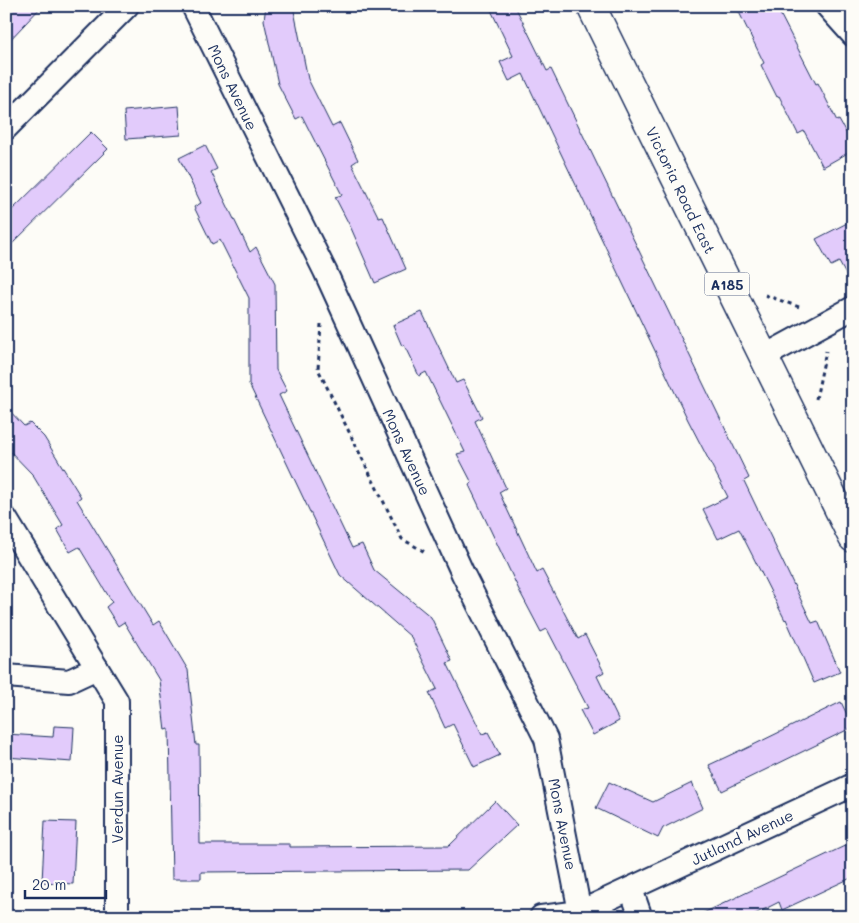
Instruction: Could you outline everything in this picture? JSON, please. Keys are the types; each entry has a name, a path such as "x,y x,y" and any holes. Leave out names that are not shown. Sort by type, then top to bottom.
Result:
{"main road":[{"name":"Victoria Road East","path":"595,14 853,538"}],"street":[{"path":"6,128 127,6"},
{"name":"Mons Avenue","path":"193,6 325,271 463,574 546,739 580,912"},
{"path":"826,6 853,35"},
{"path":"763,357 853,308"},
{"name":"Verdun Avenue","path":"9,530 116,701 117,917"},
{"path":"6,676 69,680 97,668"},
{"name":"Jutland Avenue","path":"541,917 580,912 853,786"},
{"path":"631,890 639,912 638,917"}],"path":[{"path":"321,320 318,369 402,539 463,574"}],"building":[{"path":"6,6 42,6 6,44"},
{"path":"266,6 293,6 308,79 332,127 340,123 358,160 352,164 379,218 383,217 406,269 375,283 335,197 342,195 302,116 296,119 278,84 264,20"},
{"path":"489,6 515,6 547,71 551,69 749,478 744,481 812,623 818,621 840,672 814,683 786,619 739,529 718,539 703,509 728,497 688,420 523,74 509,81 500,62 513,56"},
{"path":"736,6 776,6 816,84 818,83 837,121 839,120 853,145 853,150 823,167 804,131 798,134 779,96 777,97 761,65 764,63"},
{"path":"179,106 181,135 126,139 124,111"},
{"path":"91,132 108,149 6,250 6,216"},
{"path":"205,145 217,169 211,172 250,252 256,247 275,284 276,370 287,391 279,395 352,548 362,544 374,570 431,617 452,661 447,663 482,734 488,732 500,755 474,767 453,724 445,728 429,693 437,689 411,637 340,575 249,384 249,298 220,240 212,244 194,207 201,203 179,158"},
{"path":"853,220 853,287 839,262 831,266 816,239"},
{"path":"422,312 456,383 463,380 482,417 475,421 506,488 499,492 537,573 542,570 578,639 585,635 604,672 597,676 619,721 593,735 580,710 588,708 547,629 541,632 469,485 472,483 457,454 465,452 426,372 419,376 404,345 402,346 393,325"},
{"path":"6,407 24,426 30,423 44,437 81,497 77,500 153,625 159,621 188,670 196,745 199,745 200,844 290,844 290,847 449,846 495,801 517,825 468,870 201,872 201,879 172,879 169,729 165,730 159,680 124,622 118,626 106,607 112,602 79,547 70,552 57,529 63,525 32,474 6,447"},
{"path":"841,702 853,727 722,791 709,765"},
{"path":"54,726 74,727 72,762 6,757 6,734 53,737"},
{"path":"609,782 653,802 692,783 703,808 663,828 658,838 596,808"},
{"path":"45,821 76,822 73,884 42,882"},
{"path":"853,842 853,877 782,910 779,902 749,917 695,917"}]}
